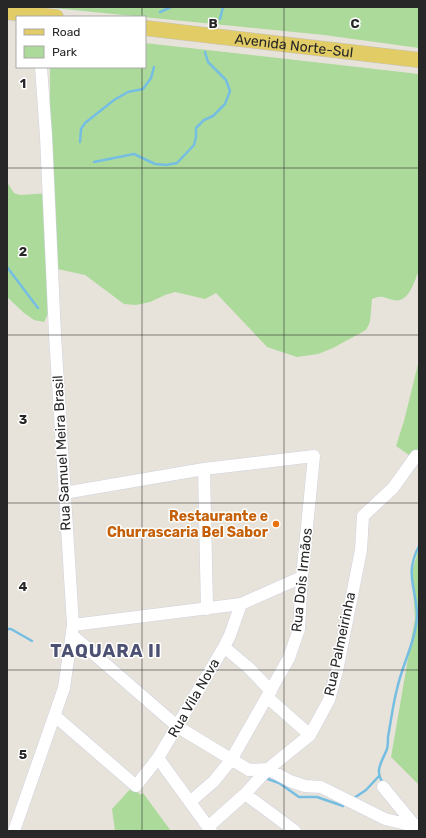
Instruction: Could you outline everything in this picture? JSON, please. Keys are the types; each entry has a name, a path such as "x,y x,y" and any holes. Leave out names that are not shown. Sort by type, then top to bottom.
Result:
{"main road":[{"path":"7,12 39,16"},
{"name":"Avenida Norte-Sul","path":"146,28 419,60"},
{"name":"Avenida Norte-Sul","path":"146,37 419,70"}],"street":[{"name":"Rua Samuel Meira Brasil","path":"14,831 64,688 72,630 41,68"},
{"name":"Rua Dois Irmãos","path":"190,802 214,781 231,760 289,658 299,629 302,577 314,456 204,469"},
{"name":"Rua Palmeirinha","path":"209,829 268,769 310,735 329,700 337,671 360,550 363,516 393,488 416,456"},
{"path":"64,493 204,469 207,609"},
{"path":"72,630 241,604 302,577"},
{"name":"Rua Vila Nova","path":"55,716 136,786 158,758 178,727 224,647 241,604"},
{"path":"72,630 178,727 231,760 249,770 268,769 290,781 305,786 321,787 385,819 417,827"},
{"path":"224,647 248,668 269,694 310,735"},
{"path":"158,758 209,829"},
{"path":"383,787 417,827"},
{"path":"245,794 295,831"}],"green space":[{"path":"43,7 419,7 419,48 324,35 146,17 146,16"},
{"path":"146,43 419,74 419,270 413,286 403,299 393,300 378,297 372,299 370,322 366,330 333,348 318,354 297,357 267,347 216,293 205,299 175,292 150,302 136,305 124,304 85,275 53,268 50,303 47,316 44,322 34,320 7,297 7,182 14,193 20,195 50,193 50,68 146,68"},
{"path":"419,360 419,462 396,446 404,421"},
{"path":"419,547 419,785 391,757 415,618 412,572"},
{"path":"133,786 140,795 143,793 171,831 115,831 112,809"}],"waterway":[{"path":"160,12 171,7"},
{"path":"220,19 223,7"},
{"path":"94,162 134,154 155,164 166,165 177,163 194,145 196,128 204,120 213,116 225,104 230,91 226,80 208,62 205,52"},
{"path":"80,142 81,129 85,123 114,100 128,92 143,89 151,78 154,67"},
{"path":"7,267 38,308"},
{"path":"383,783 380,778 379,770 387,749 399,680 417,621 412,579 412,564 419,546"},
{"path":"7,629 11,629 32,641"},
{"path":"354,798 366,790 379,776"},
{"path":"265,778 279,783 299,797 317,797 343,806"}],"place":[{"name":"Restaurante e Churrascaria Bel Sabor","path":"276,524"}],"district":[{"name":"TAQUARA II","path":"106,651"}]}
